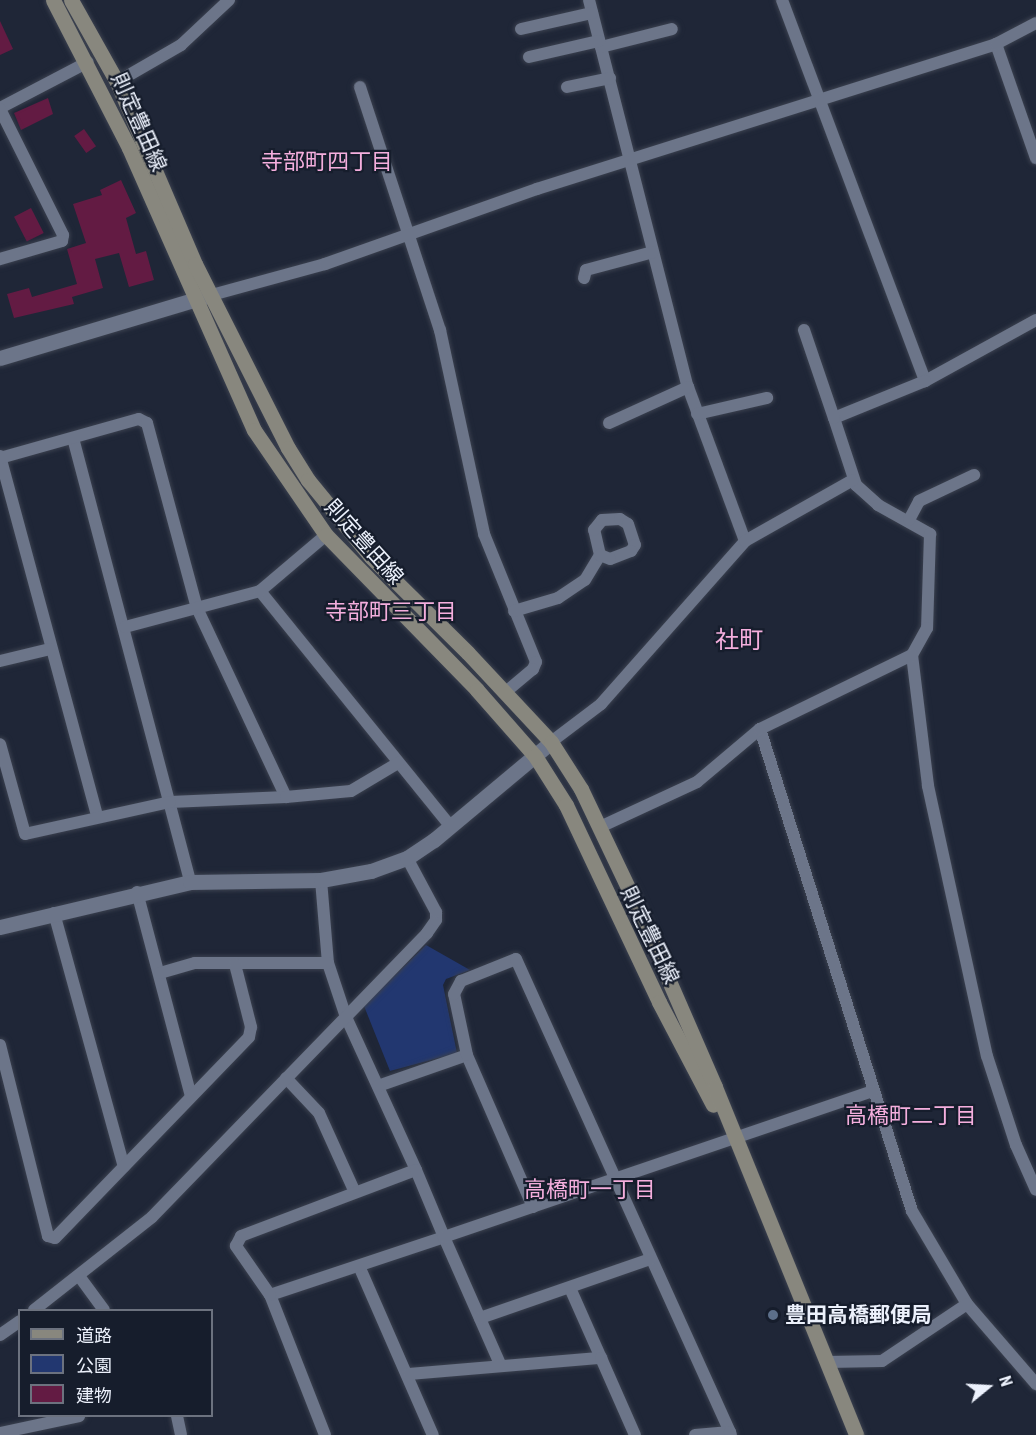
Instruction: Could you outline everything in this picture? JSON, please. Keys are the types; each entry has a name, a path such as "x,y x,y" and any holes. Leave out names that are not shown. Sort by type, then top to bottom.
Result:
{"main road":[{"name":"則定豊田線","path":"53,0 88,62 193,300 254,430 326,536 477,690 535,756 566,805 696,1074 734,1137"},
{"name":"則定豊田線","path":"71,0 117,82 195,264 288,448 315,489 371,557 506,692 551,742 600,827 734,1137 856,1435"}],"street":[{"path":"117,82 181,45 229,0"},
{"path":"589,0 688,387 745,541"},
{"path":"782,0 925,381"},
{"path":"521,29 592,14"},
{"path":"0,357 193,300 326,264 537,189 632,162 818,99 996,44 1036,23"},
{"path":"529,57 672,29"},
{"path":"996,44 1036,158"},
{"path":"0,259 62,241 63,235 0,109 88,62"},
{"path":"567,87 610,78"},
{"path":"360,87 445,352 478,511 514,611 536,662 533,669 506,692"},
{"path":"584,278 586,270 653,252"},
{"path":"834,418 925,381 1036,320"},
{"path":"804,330 853,480 878,505 909,520 930,534 927,628 912,656 928,786 987,1056 1016,1145 1036,1190"},
{"path":"609,423 688,387"},
{"path":"697,414 767,398"},
{"path":"97,815 50,649 0,457 140,419 147,423 197,608 286,797"},
{"path":"73,438 190,882"},
{"path":"909,520 919,501 974,475"},
{"path":"0,927 137,892 190,882 321,880 356,876 406,858 450,826 551,742 601,704 745,541 853,480"},
{"path":"124,627 260,591 326,536"},
{"path":"514,611 571,592 585,580 600,555"},
{"path":"260,591 450,826"},
{"path":"0,661 50,649"},
{"path":"600,827 697,782 760,729 912,656"},
{"path":"760,729 872,1091 912,1211 967,1304 1036,1384"},
{"path":"0,744 25,834 97,815 170,802 286,797 351,791 398,764"},
{"path":"37,1309 136,1232 408,956 436,920 436,912 406,858"},
{"path":"321,880 328,963 346,1017 416,1170 501,1366"},
{"path":"137,892 191,1096"},
{"path":"54,913 124,1167"},
{"path":"533,1207 467,1055 454,994 456,986 516,959 650,1259 731,1433 695,1435"},
{"path":"160,973 189,964 328,963"},
{"path":"0,1045 48,1236 58,1236 251,1032 235,964"},
{"path":"378,1086 467,1055"},
{"path":"286,1078 319,1113 354,1190"},
{"path":"270,1295 872,1091"},
{"path":"325,1435 270,1295 236,1246 239,1239 354,1190 416,1170"},
{"path":"480,1317 650,1259"},
{"path":"359,1266 409,1374 433,1435"},
{"path":"79,1276 103,1309"},
{"path":"570,1288 635,1435"},
{"path":"827,1362 882,1361 967,1304"},
{"path":"0,1335 18,1322"},
{"path":"409,1374 601,1358"},
{"path":"0,1433 75,1417"},
{"path":"177,1417 181,1435"}],"green space":[{"path":"426,945 470,970 446,979 443,985 457,1053 390,1071 364,1006"}],"building":[{"path":"0,21 13,49 0,55"},
{"path":"48,98 53,114 21,130 14,113"},
{"path":"84,129 96,146 86,153 74,136"},
{"path":"121,180 136,213 126,218 136,254 146,251 154,280 129,287 119,253 95,259 103,288 72,297 74,304 14,318 7,294 29,288 32,297 77,284 67,249 86,243 73,204 102,195 100,190"},
{"path":"31,208 44,233 27,242 14,217"}],"place":[{"name":"豊田高橋郵便局","path":"773,1315"}],"district":[{"name":"寺部町四丁目","path":"327,162"},
{"name":"寺部町三丁目","path":"391,612"},
{"name":"社町","path":"739,641"},
{"name":"高橋町二丁目","path":"911,1116"},
{"name":"高橋町一丁目","path":"590,1190"}]}
